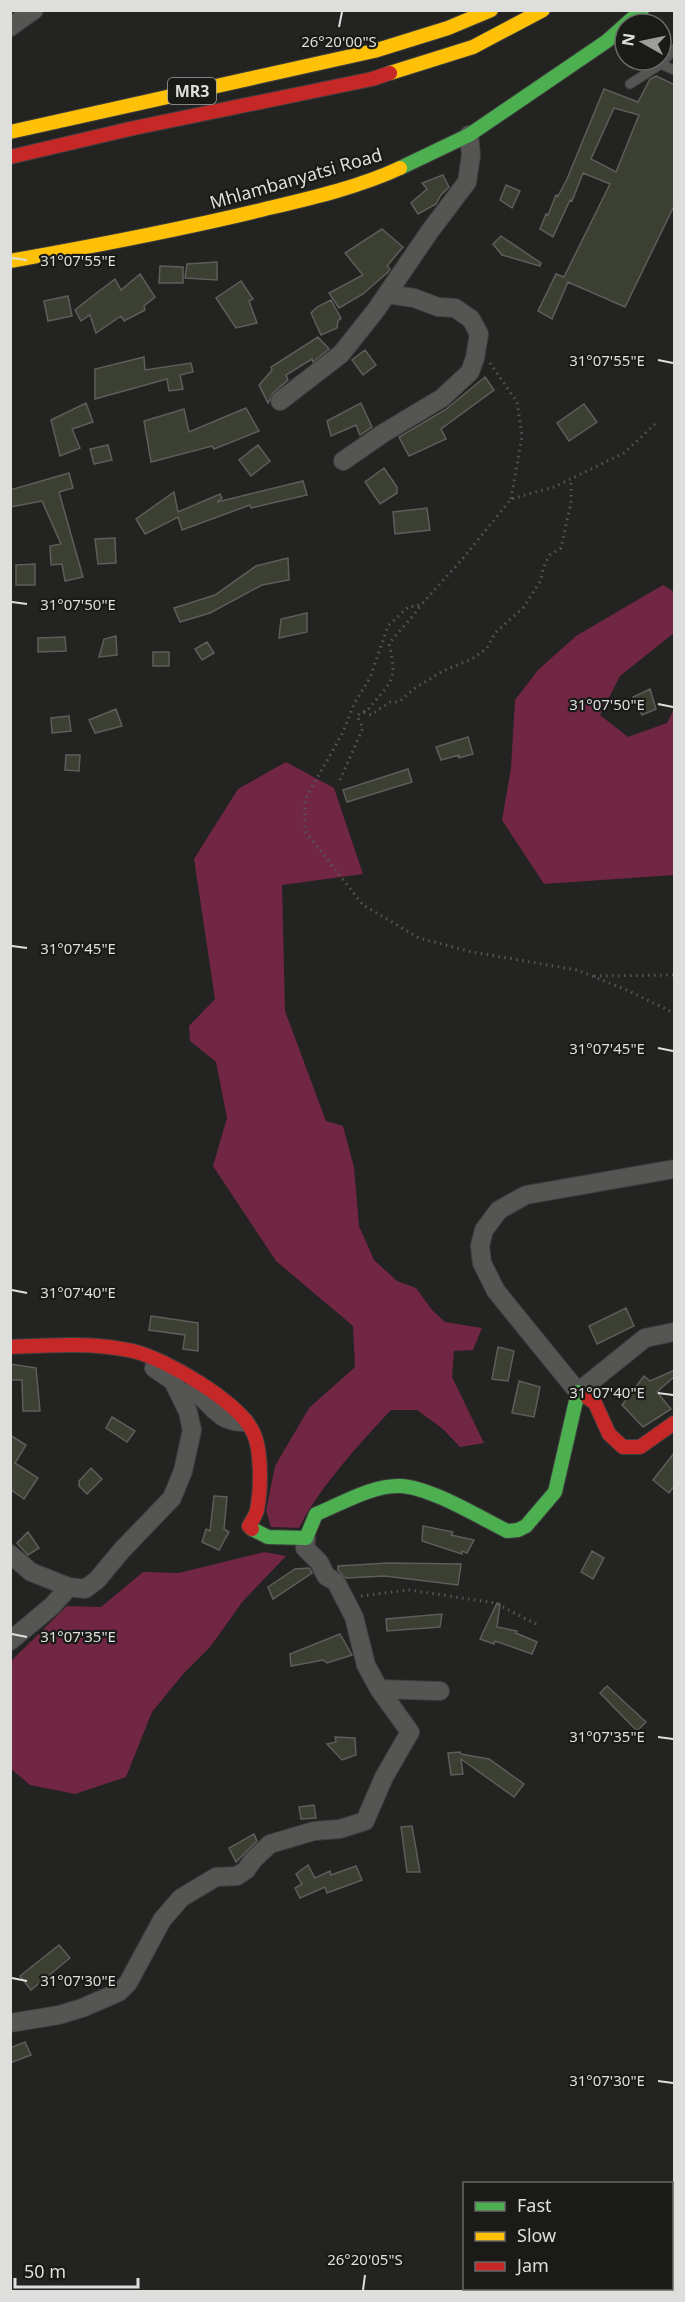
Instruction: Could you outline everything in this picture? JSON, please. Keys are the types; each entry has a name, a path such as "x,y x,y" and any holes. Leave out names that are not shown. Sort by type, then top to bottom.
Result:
{"main road":[{"name":"MR3","path":"10,132 374,51 417,40 473,20 491,10"},
{"name":"MR3","path":"10,157 134,128 372,79 473,47 543,10"},
{"name":"Mhlambanyatsi Road","path":"10,261 174,231 300,201 383,176 469,135 613,36"},
{"path":"10,1347 84,1345 127,1351 154,1357 204,1387 253,1431 258,1452 256,1512 249,1526 253,1532 267,1539 306,1538 316,1514 374,1492 399,1486 420,1490 507,1531 518,1530 526,1526 555,1492 578,1392 594,1403 609,1434 623,1447 640,1447 675,1423"}],"street":[{"path":"10,27 34,10"},
{"path":"280,401 341,354 467,182 471,155 469,135"},
{"path":"343,461 382,434 442,398 470,372 475,358 479,334 471,319 455,308 438,307 414,298 387,294"},
{"path":"675,1169 526,1195 499,1210 484,1230 480,1246 482,1263 496,1291 578,1392 645,1338 675,1332"},
{"path":"127,1351 173,1381 198,1394 216,1413 233,1422 244,1422"},
{"path":"10,1554 31,1572 69,1587 85,1589 97,1580 171,1498 183,1471 192,1430 188,1412 173,1381"},
{"path":"10,2023 59,2015 119,1992 128,1983 162,1920 181,1898 216,1877 237,1876 246,1870 270,1844 314,1831 340,1829 365,1821 384,1777 410,1732 379,1689 366,1665 359,1632 346,1603 336,1582 326,1576 319,1562 305,1548 306,1538"},
{"path":"10,1641 52,1606 69,1587"},
{"path":"379,1689 440,1691"}],"lane":[{"path":"630,84 649,72"}],"path":[{"path":"340,780 363,729 357,716 367,711 391,682 395,666 389,644 511,499 522,436 517,402 488,360"},
{"path":"511,499 554,487 624,453 654,424"},
{"path":"364,712 371,715 390,702 399,702 415,688 443,670 472,660 487,648 495,633 523,608 541,580 543,568 550,555 561,548 571,503 571,478"},
{"path":"421,605 408,607 388,626 370,678 354,704 344,732 306,800 304,831 363,905 418,938 472,952 577,970 675,1013"},
{"path":"592,976 675,975"},
{"path":"346,1603 365,1594 409,1590 495,1603 538,1625"}],"shaded area":[{"path":"663,585 674,592 674,633 620,676 600,715 628,737 667,723 674,709 674,875 544,884 502,820 511,768 515,700 538,670 576,636"},
{"path":"286,762 334,788 363,874 282,885 285,1011 326,1121 343,1126 354,1167 359,1226 374,1260 397,1281 416,1288 432,1310 445,1322 482,1328 473,1350 454,1351 452,1377 484,1443 460,1447 443,1429 417,1410 391,1410 329,1482 299,1528 271,1527 266,1511 275,1466 309,1408 355,1367 353,1326 276,1261 213,1166 227,1118 216,1062 190,1041 189,1026 215,999 194,859 238,789"},
{"path":"264,1552 286,1556 243,1601 210,1647 184,1673 152,1712 126,1777 75,1794 30,1785 11,1769 11,1661 67,1606 101,1607 143,1572 179,1573"}],"building":[{"path":"656,76 675,85 675,204 625,307 568,282 552,319 538,311 556,274 564,277 610,184 583,173 572,201 570,200 553,237 540,229 546,214 548,215 556,195 558,196 567,179 604,89 638,102 650,79","holes":["614,108 639,115 616,172 591,159"]},
{"path":"443,175 449,187 436,204 418,214 411,203 427,189 422,183"},
{"path":"506,185 520,191 512,208 500,200"},
{"path":"382,229 403,247 387,266 390,269 388,272 363,294 339,308 329,293 363,275 345,253"},
{"path":"501,236 541,263 540,266 502,255 493,244"},
{"path":"217,262 217,280 185,278 187,264"},
{"path":"160,266 183,267 183,283 159,283"},
{"path":"140,274 155,297 144,306 145,310 124,321 121,316 96,333 90,315 81,321 75,310 90,298 115,279 121,290"},
{"path":"241,281 253,299 249,301 257,323 236,328 216,298"},
{"path":"68,296 72,316 48,321 44,301"},
{"path":"331,300 341,318 337,328 321,335 311,313"},
{"path":"318,337 329,349 313,362 312,359 286,375 288,380 273,393 268,403 259,385 272,370 271,367"},
{"path":"365,350 376,365 363,375 352,360"},
{"path":"144,357 145,370 191,363 193,372 180,375 183,389 169,391 167,379 95,399 95,369"},
{"path":"485,377 494,390 441,429 446,439 409,456 399,437 445,410"},
{"path":"86,403 93,422 72,429 80,448 60,456 51,420"},
{"path":"361,403 372,427 360,435 356,425 331,436 327,421"},
{"path":"584,404 597,422 569,441 557,423"},
{"path":"246,408 259,431 214,449 212,446 151,462 144,421 184,409 189,432"},
{"path":"108,445 112,460 94,464 90,449"},
{"path":"258,445 270,461 251,476 239,460"},
{"path":"384,468 397,487 397,493 380,504 365,482"},
{"path":"69,473 73,488 59,492 83,577 65,581 62,564 51,565 50,546 61,544 42,501 10,507 10,490"},
{"path":"303,481 307,495 251,508 250,505 182,530 178,517 145,534 136,519 174,492 178,512 220,494 222,498 217,502"},
{"path":"427,508 430,530 395,534 393,512"},
{"path":"115,538 116,563 98,564 95,539"},
{"path":"288,558 289,580 262,585 210,613 180,622 174,608 215,595 256,566"},
{"path":"35,564 35,585 16,585 16,565"},
{"path":"307,613 307,632 279,638 281,619"},
{"path":"116,636 117,655 99,657 104,639"},
{"path":"65,637 66,651 38,652 38,638"},
{"path":"207,642 214,653 202,660 195,649"},
{"path":"153,652 169,652 169,666 153,666"},
{"path":"650,689 656,709 642,715 633,697"},
{"path":"116,709 122,726 95,733 89,720"},
{"path":"69,716 71,731 52,733 51,718"},
{"path":"468,737 473,754 441,760 436,747"},
{"path":"66,755 80,755 79,771 65,770"},
{"path":"408,769 412,782 347,802 343,790"},
{"path":"626,1308 634,1326 597,1344 589,1326"},
{"path":"151,1316 198,1323 198,1351 183,1349 185,1335 149,1330"},
{"path":"498,1347 514,1351 508,1381 492,1379"},
{"path":"10,1364 36,1368 40,1411 23,1411 22,1380 10,1380"},
{"path":"675,1370 675,1376 657,1392 671,1409 643,1427 622,1405 644,1376 650,1381"},
{"path":"519,1381 540,1387 534,1417 512,1413"},
{"path":"112,1417 135,1431 127,1442 106,1428"},
{"path":"10,1435 26,1445 15,1463 38,1478 24,1499 10,1489"},
{"path":"675,1452 675,1485 669,1493 653,1480"},
{"path":"91,1468 102,1479 87,1494 79,1486 79,1481"},
{"path":"214,1496 227,1497 224,1529 229,1532 219,1550 202,1542 206,1529 210,1531"},
{"path":"423,1526 453,1532 451,1535 474,1540 467,1553 462,1551 462,1554 422,1541"},
{"path":"28,1532 39,1548 28,1555 17,1543"},
{"path":"592,1551 604,1558 593,1579 581,1572"},
{"path":"389,1563 461,1564 458,1585 385,1576 346,1578 338,1570 338,1566"},
{"path":"309,1568 312,1573 273,1599 268,1587 295,1569"},
{"path":"497,1603 500,1604 497,1627 517,1631 516,1633 537,1642 532,1654 495,1641 494,1644 480,1639"},
{"path":"442,1614 440,1627 387,1631 386,1619"},
{"path":"340,1634 352,1655 327,1663 323,1660 291,1666 290,1654"},
{"path":"607,1686 646,1722 637,1731 600,1693"},
{"path":"335,1737 355,1738 356,1755 342,1760 327,1744 336,1742"},
{"path":"460,1752 489,1759 524,1784 514,1797 461,1759 463,1774 451,1775 448,1753"},
{"path":"314,1805 316,1818 301,1819 299,1807"},
{"path":"412,1826 420,1872 407,1872 401,1827"},
{"path":"254,1834 257,1841 236,1862 229,1848"},
{"path":"308,1865 315,1878 330,1871 331,1875 356,1866 362,1880 327,1893 325,1887 300,1898 295,1888 302,1884 296,1874"},
{"path":"59,1945 70,1958 31,1990 20,1976"},
{"path":"25,2042 31,2055 10,2063 10,2048"}],"traffic: fast":[{"path":"400,168 469,135 613,36"},
{"path":"252,1529 268,1537 306,1538 316,1514 368,1492 400,1486 425,1491 440,1497 507,1531 518,1530 526,1526 555,1492 578,1392 588,1398"}],"traffic: slow":[{"path":"10,132 374,51 448,28 491,10"},
{"path":"390,73 473,47 543,10"},
{"path":"10,261 104,244 278,206 349,187 400,168"}],"traffic: jam":[{"path":"10,157 134,128 372,79 390,73"},
{"path":"10,1347 87,1345 133,1351 182,1372 218,1395 245,1420 256,1440 260,1481 257,1510 249,1526 252,1529"},
{"path":"588,1398 595,1403 609,1434 623,1447 640,1447 674,1423"}]}
